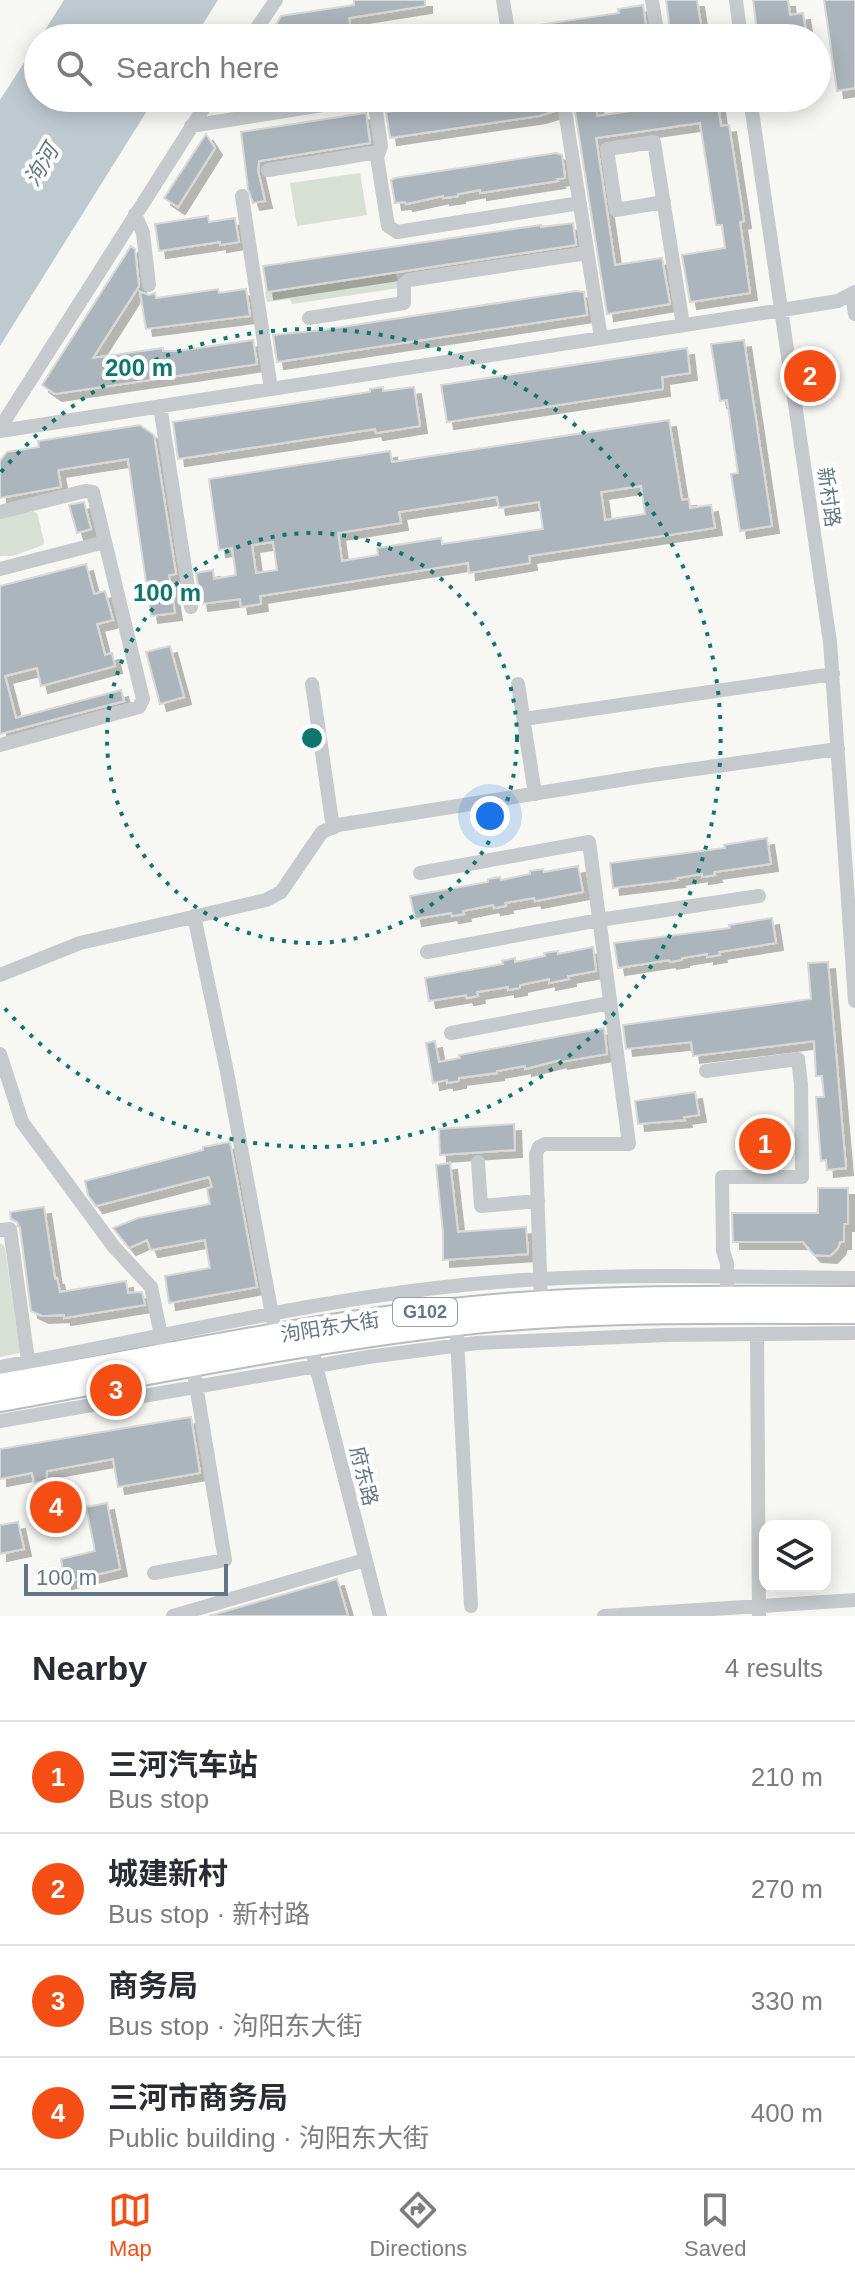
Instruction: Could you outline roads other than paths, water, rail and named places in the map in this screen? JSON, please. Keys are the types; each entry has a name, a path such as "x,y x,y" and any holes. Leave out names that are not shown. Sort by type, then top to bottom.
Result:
{"highway":[{"name":"泃阳东大街","path":"0,1384 30,1370 163,1345 276,1336 433,1311 727,1287 855,1297"},
{"name":"泃阳东大街","path":"0,1401 194,1376 457,1335 652,1315 855,1313"}],"street":[{"path":"260,24 276,0"},
{"path":"503,0 507,24"},
{"path":"652,0 656,24"},
{"path":"736,0 739,24"},
{"path":"0,429 200,112"},
{"path":"191,126 279,112"},
{"path":"376,112 388,226 397,232 580,203"},
{"path":"565,112 601,338"},
{"name":"新村路","path":"752,112 830,642 838,749 848,791 855,1001"},
{"path":"664,202 616,210 607,149 654,142 664,202 683,325"},
{"path":"268,170 378,152"},
{"path":"242,196 271,389"},
{"path":"135,214 143,233 149,285"},
{"path":"309,318 404,303 404,284 409,280 587,253"},
{"path":"0,429 782,310 838,301 853,294 855,314"},
{"path":"160,406 191,607"},
{"path":"0,512 85,491 93,492 143,699 139,707 0,745"},
{"path":"0,569 105,542"},
{"path":"524,719 833,674"},
{"path":"312,684 333,828"},
{"path":"518,684 535,794"},
{"path":"0,975 80,943 266,900 281,892 322,832 333,828 838,749"},
{"path":"420,873 589,842 629,1144 545,1144 539,1147 536,1154 541,1303"},
{"path":"427,952 599,920 759,896"},
{"path":"194,916 227,1072 276,1336"},
{"path":"451,1033 610,1003"},
{"path":"0,1054 22,1122 114,1247 151,1287 163,1345 272,1314 486,1283 540,1281 727,1287 855,1278"},
{"path":"706,1071 798,1059 801,1084 802,1177 722,1177 727,1287"},
{"path":"478,1162 481,1206 538,1201"},
{"path":"0,1230 10,1229 30,1370 0,1367"},
{"path":"471,1606 457,1335 580,1338 855,1333"},
{"path":"757,1334 759,1611"},
{"name":"府东路","path":"313,1356 380,1616"},
{"path":"0,1421 194,1376 225,1560 154,1573"},
{"path":"173,1616 365,1560"},
{"path":"604,1616 759,1611 855,1600"}],"water":[{"path":"64,0 218,0 203,24 49,24"},
{"name":"泃河","path":"24,63 24,112 146,112 0,346 0,100"}],"place":[{"name":"城建新村","path":"810,376"},
{"name":"三河汽车站","path":"765,1144"},
{"name":"商务局","path":"116,1390"},
{"name":"三河市商务局","path":"56,1507"}]}
